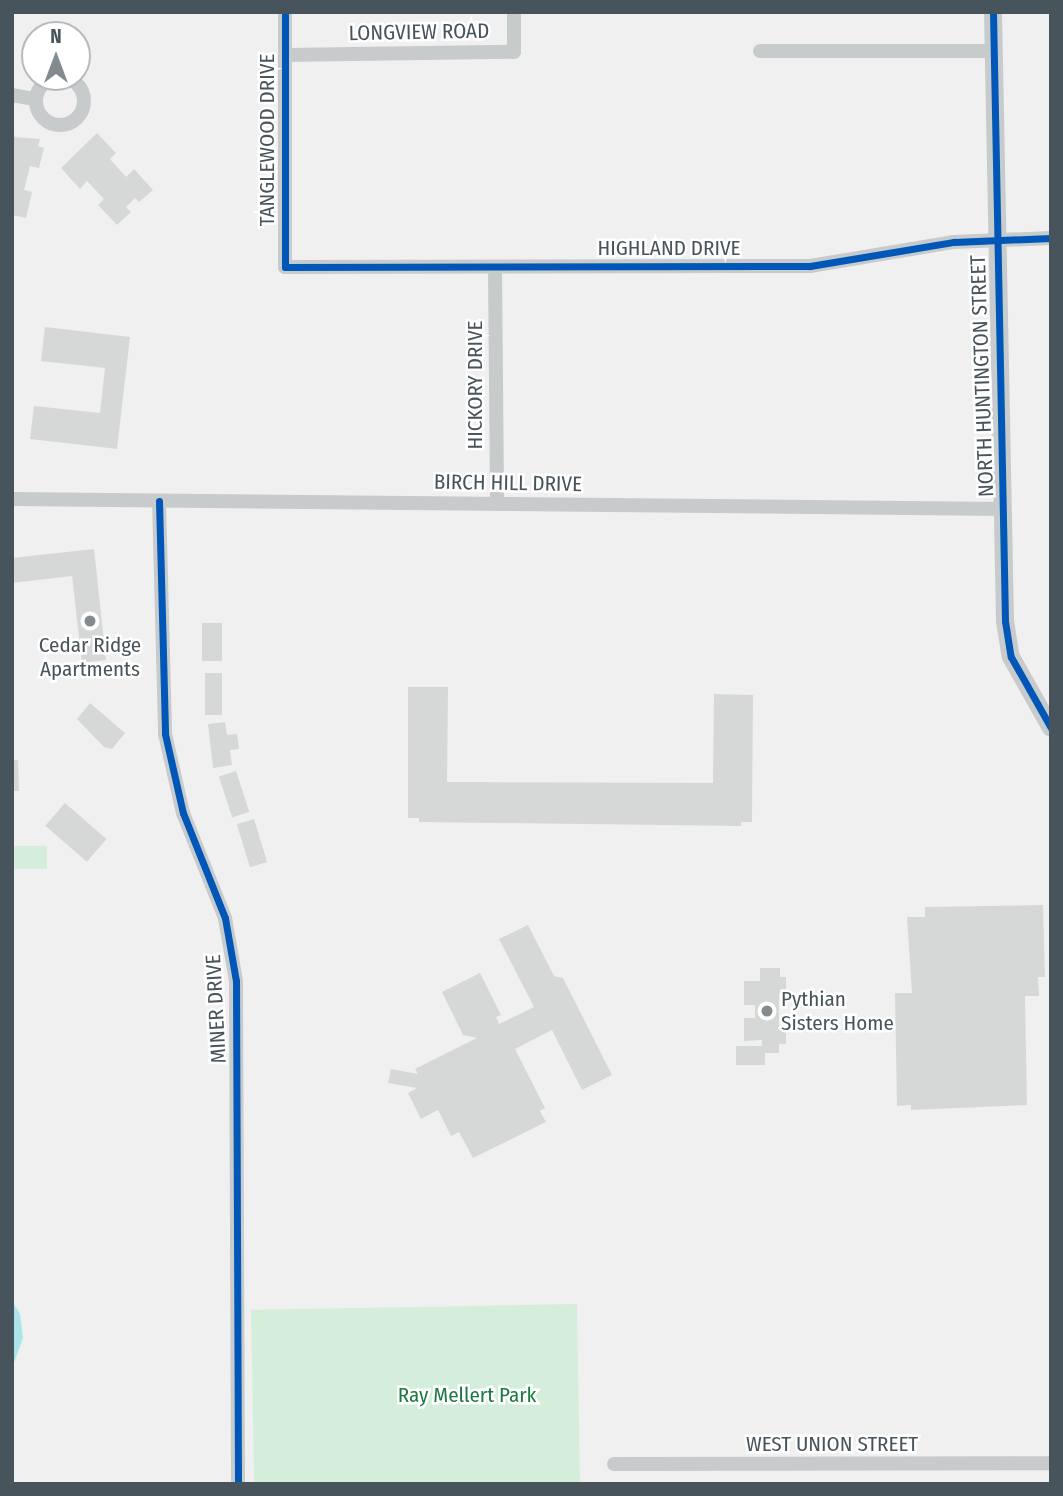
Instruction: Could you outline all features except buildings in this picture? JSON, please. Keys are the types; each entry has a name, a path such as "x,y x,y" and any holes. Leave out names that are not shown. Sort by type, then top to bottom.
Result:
{"street":[{"name":"TANGLEWOOD DRIVE","path":"285,12 285,267"},
{"name":"LONGVIEW ROAD","path":"285,55 514,52 514,12"},
{"name":"NORTH HUNTINGTON STREET","path":"993,12 995,239 1005,621 1011,657 1051,728"},
{"path":"760,51 994,51"},
{"path":"12,94 34,99"},
{"name":"HIGHLAND DRIVE","path":"285,267 828,265 995,239 1051,238"},
{"name":"HICKORY DRIVE","path":"495,267 496,504"},
{"name":"BIRCH HILL DRIVE","path":"12,499 1004,509"},
{"name":"MINER DRIVE","path":"159,500 165,734 183,813 225,918 236,981 238,1484"},
{"name":"WEST UNION STREET","path":"614,1464 1051,1463"}],"green space":[{"path":"12,846 47,846 47,869 12,869"},
{"name":"Ray Mellert Park","path":"577,1304 580,1484 254,1484 251,1310"}],"water":[{"path":"12,1301 20,1314 23,1338 12,1368"}],"cycle path":[{"path":"285,12 285,267 810,266 954,242 1051,238"},
{"path":"993,12 1005,621 1011,657 1051,728"},
{"path":"159,501 165,734 183,813 225,918 236,981 238,1484"}],"place":[{"name":"Cedar Ridge Apartments","path":"90,621"},
{"name":"Pythian Sisters Home","path":"767,1011"}]}
